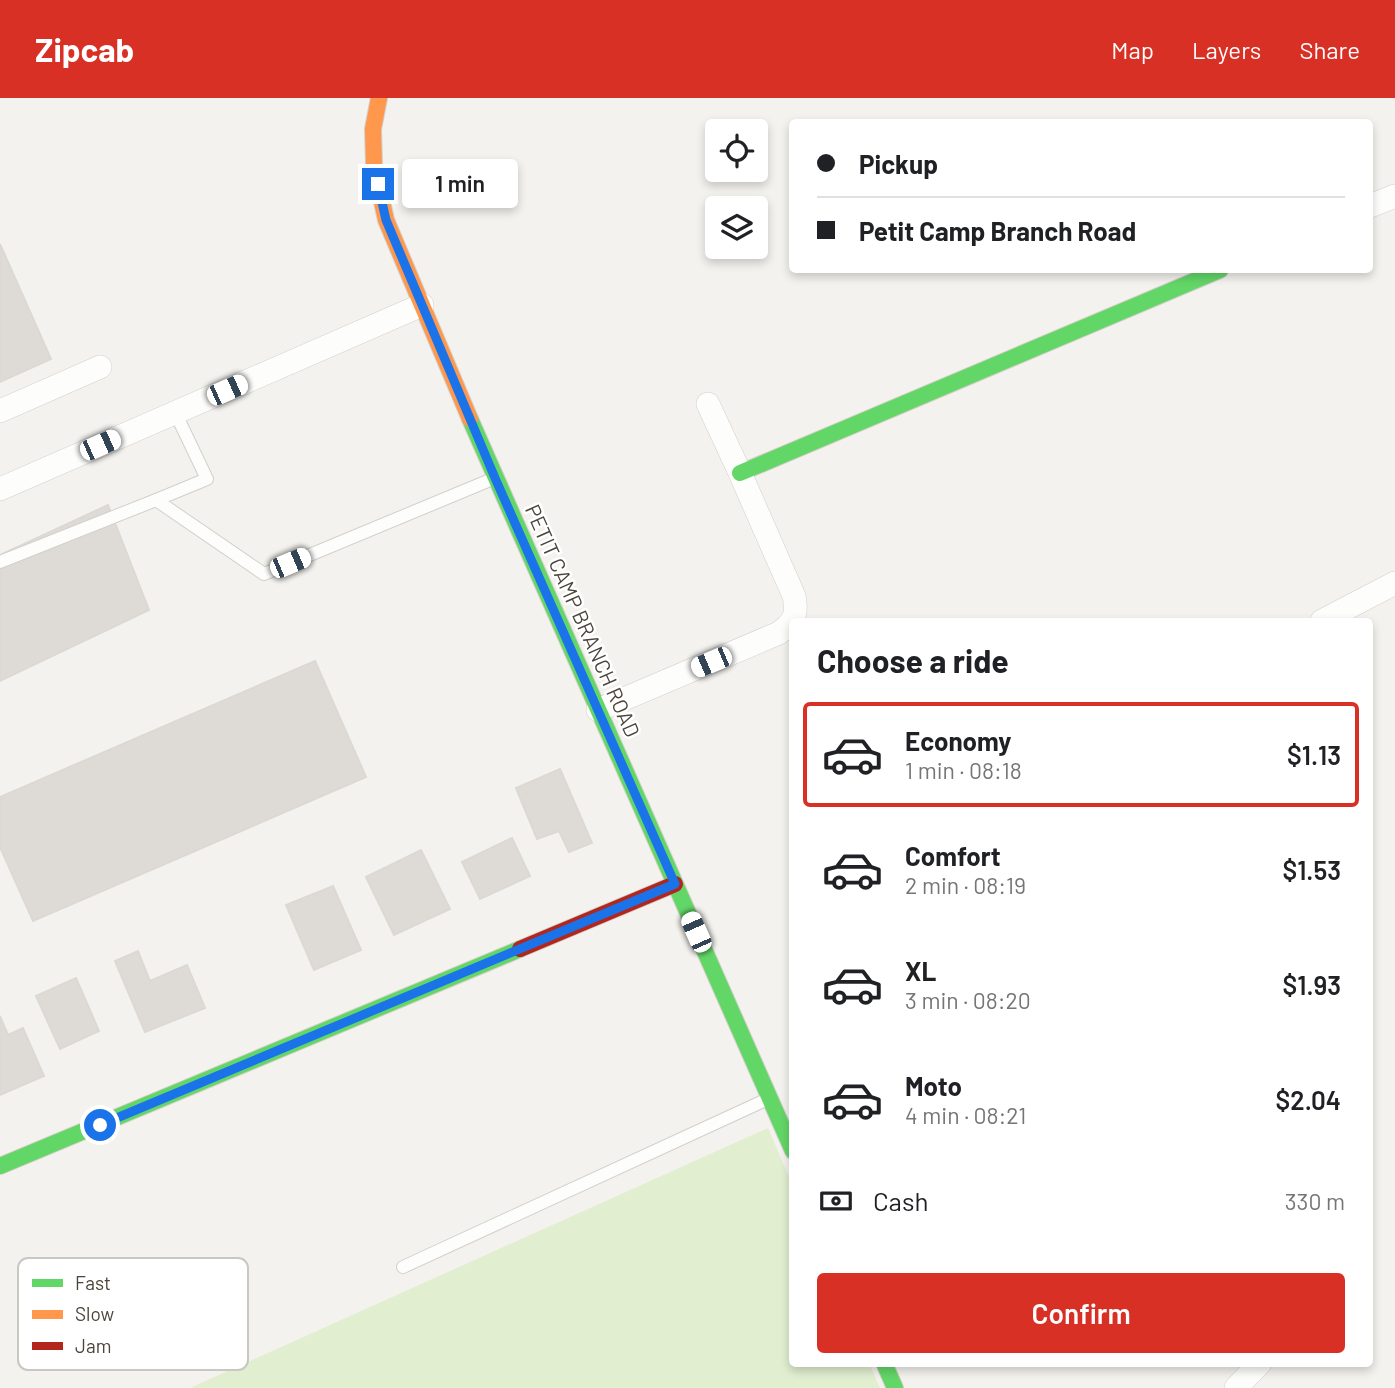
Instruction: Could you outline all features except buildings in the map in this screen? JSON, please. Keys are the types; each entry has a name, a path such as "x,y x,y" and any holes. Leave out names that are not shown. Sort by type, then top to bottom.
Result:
{"street":[{"name":"PETIT CAMP BRANCH ROAD","path":"379,98 373,129 374,165 386,220 495,478 770,1098 789,1133"},
{"path":"1373,205 1395,196"},
{"path":"740,473 1213,273"},
{"path":"0,489 422,305"},
{"path":"0,411 100,367"},
{"path":"708,404 794,596 794,618"},
{"path":"1328,618 1395,583"},
{"path":"598,710 779,633 789,624"},
{"path":"0,1166 675,884"},
{"path":"886,1367 895,1388"},
{"path":"1236,1388 1255,1367"}],"lane":[{"path":"0,562 207,479 175,412"},
{"path":"156,500 264,574 495,478"},
{"path":"402,1267 770,1098"}],"green space":[{"path":"768,1128 789,1177 789,1367 871,1367 880,1388 190,1388 230,1370 248,1370 248,1362"}],"traffic: fast":[{"path":"740,473 1213,273"},
{"path":"470,419 789,1142"},
{"path":"0,1166 520,949"},
{"path":"886,1367 895,1388"}],"traffic: slow":[{"path":"379,98 373,129 374,165 386,220 470,419"}],"traffic: jam":[{"path":"520,949 675,884"}],"route":[{"path":"100,1125 675,884 495,478 386,220 378,184"}]}
